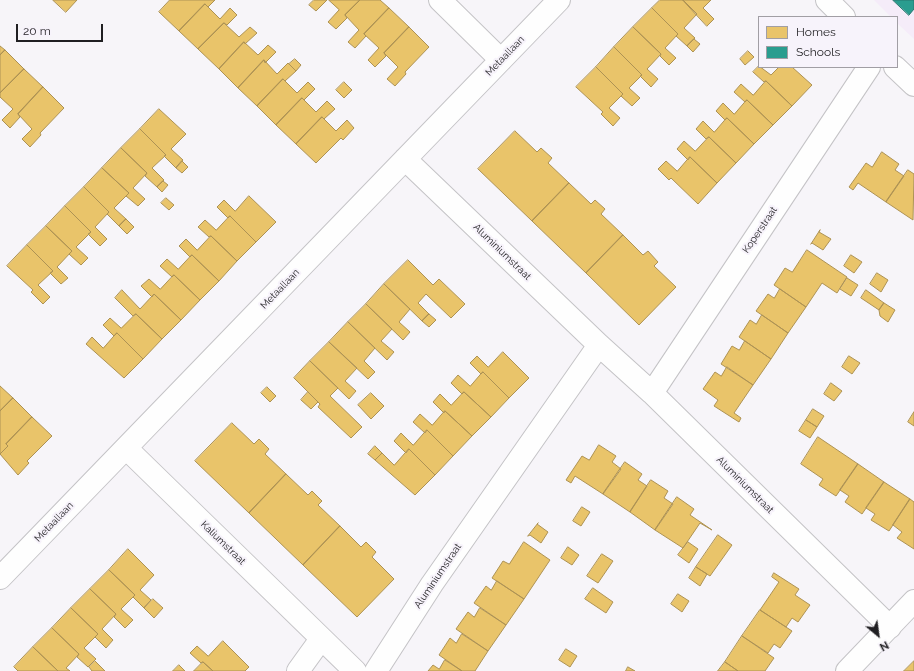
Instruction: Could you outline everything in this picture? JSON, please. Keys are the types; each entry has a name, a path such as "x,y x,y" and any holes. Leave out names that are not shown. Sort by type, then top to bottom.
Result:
{"street":[{"path":"440,0 501,60"},
{"name":"Metaallaan","path":"0,578 559,0"},
{"path":"827,0 843,16"},
{"name":"Koperstraat","path":"652,392 868,68"},
{"path":"896,68 914,85"},
{"name":"Aluminiumstraat","path":"405,159 599,345 652,392 890,627"},
{"name":"Aluminiumstraat","path":"376,671 432,584 599,345"},
{"name":"Kaliumstraat","path":"126,448 355,671"},
{"path":"847,671 914,601"},
{"path":"298,671 321,639"}],"shaded area":[{"path":"874,0 914,0 914,39 898,24 898,16 890,16"}],"building: Homes":[{"path":"53,0 77,0 66,12"},
{"path":"170,0 215,0 208,7 205,4 179,31 159,12"},
{"path":"314,0 327,0 316,11 309,5"},
{"path":"329,0 360,0 345,15 347,18 336,29 328,22 339,10"},
{"path":"360,0 380,0 389,8 364,34 366,36 355,48 348,42 359,30 345,15"},
{"path":"660,0 683,0 697,14 684,28 695,38 687,46 676,36 678,34 652,8"},
{"path":"683,0 711,0 703,8 714,19 707,26"},
{"path":"205,4 220,19 230,8 237,15 227,25 224,23 198,49 179,31"},
{"path":"389,8 409,27 384,53 386,56 375,67 368,60 379,48 364,34"},
{"path":"652,8 678,34 665,48 676,58 669,65 660,56 661,54 633,27"},
{"path":"224,23 239,37 250,27 257,33 245,44 244,42 219,69 198,49"},
{"path":"409,27 429,47 405,72 406,74 395,86 387,79 398,67 384,53"},
{"path":"633,27 661,54 647,69 658,79 651,87 640,76 642,75 614,47"},
{"path":"694,39 700,44 693,52 687,46"},
{"path":"244,42 258,55 268,45 276,52 265,63 264,60 238,88 219,69"},
{"path":"0,46 5,50 0,55"},
{"path":"614,47 642,75 629,88 640,98 632,106 621,96 623,94 596,67"},
{"path":"5,50 24,69 0,93 0,55"},
{"path":"748,51 754,57 745,65 740,59"},
{"path":"295,59 301,65 296,71 289,64"},
{"path":"264,60 277,74 288,63 296,71 285,81 283,79 257,106 238,88"},
{"path":"596,67 623,94 609,108 620,118 613,126 601,114 603,112 576,87"},
{"path":"758,67 771,75 778,68 793,68 812,85 792,106 766,81 764,82 753,72"},
{"path":"24,69 43,87 18,114 20,117 10,128 2,120 13,109 0,97 0,93"},
{"path":"283,79 297,93 308,82 315,89 304,100 302,98 276,125 257,106"},
{"path":"766,81 792,106 773,125 747,100 745,102 734,92 741,84 753,95"},
{"path":"344,82 352,90 344,98 336,90"},
{"path":"43,87 64,108 40,133 41,135 30,147 22,139 32,129 18,114"},
{"path":"302,98 316,112 327,101 335,109 324,119 322,117 296,144 276,125"},
{"path":"747,100 773,125 754,144 727,118 725,120 716,111 723,103 734,114"},
{"path":"159,109 186,134 171,149 183,160 176,168 164,156 166,155 140,129"},
{"path":"322,117 336,131 347,120 354,128 343,140 341,138 316,163 296,144"},
{"path":"727,118 754,144 736,163 709,137 706,139 696,129 703,121 714,132"},
{"path":"140,129 166,155 152,168 164,180 157,187 145,176 147,173 121,148"},
{"path":"515,131 537,152 541,148 552,158 548,163 569,183 532,221 478,169"},
{"path":"709,137 736,163 717,183 690,157 688,160 677,149 684,141 695,151"},
{"path":"121,148 147,173 133,188 145,199 138,206 126,196 129,193 102,168"},
{"path":"882,152 899,164 895,170 904,176 886,202 858,183 853,190 849,187 866,163 872,167"},
{"path":"690,157 717,183 698,204 671,178 669,180 658,169 666,161 677,171"},
{"path":"182,161 188,167 182,173 176,168"},
{"path":"102,168 129,193 114,208 126,219 119,226 107,214 109,212 84,187"},
{"path":"908,170 914,174 913,220 886,202"},
{"path":"163,181 168,185 162,192 157,187"},
{"path":"569,183 591,204 595,200 605,209 601,214 623,235 586,273 532,221"},
{"path":"84,187 109,212 95,227 107,239 100,246 88,234 91,232 65,206"},
{"path":"249,196 276,222 256,242 230,216 228,218 217,207 224,200 235,211"},
{"path":"166,198 174,205 169,210 161,203"},
{"path":"65,206 91,232 76,247 88,258 81,265 69,254 72,251 46,226"},
{"path":"230,216 256,242 237,261 211,236 209,237 198,227 205,220 216,230"},
{"path":"126,219 134,227 127,234 119,226"},
{"path":"46,226 72,251 57,267 68,278 61,284 50,273 53,271 27,245"},
{"path":"820,230 819,232 831,239 823,250 812,243 811,244"},
{"path":"623,235 643,255 648,251 658,262 654,266 676,287 639,325 586,273"},
{"path":"211,236 237,261 219,281 192,255 190,257 179,246 186,239 197,250"},
{"path":"27,245 53,271 38,285 50,297 43,304 31,292 33,290 7,266"},
{"path":"807,250 847,277 837,293 822,283 806,307 774,285 785,268 792,272"},
{"path":"192,255 219,281 200,300 174,275 172,277 160,266 167,259 178,269"},
{"path":"851,255 862,262 854,273 844,266"},
{"path":"408,260 433,285 439,279 465,304 451,318 426,294 418,303 429,314 422,321 384,284"},
{"path":"877,273 888,280 881,292 870,284"},
{"path":"174,275 200,300 181,320 154,294 152,297 141,286 149,279 160,289"},
{"path":"847,278 858,285 851,296 840,289"},
{"path":"384,284 410,309 399,322 410,332 403,340 366,304"},
{"path":"780,289 806,307 788,333 756,311 768,294 774,298"},
{"path":"122,290 140,309 154,294 181,320 162,339 136,314 133,316 115,298"},
{"path":"866,290 884,303 879,310 861,298"},
{"path":"884,303 895,310 888,322 880,316 879,310"},
{"path":"366,304 392,329 381,341 394,352 387,360 348,322"},
{"path":"136,314 162,339 143,359 117,333 114,336 103,325 110,318 121,328"},
{"path":"429,314 436,320 429,327 422,321"},
{"path":"762,315 788,333 771,359 739,337 750,320 756,324"},
{"path":"348,322 375,348 364,361 375,372 368,379 329,342"},
{"path":"117,333 143,359 124,378 86,344 92,337 103,348"},
{"path":"745,341 771,359 753,385 721,364 732,346 739,350"},
{"path":"329,342 357,368 345,381 356,391 349,399 310,361"},
{"path":"503,352 529,378 509,398 483,372 481,374 470,363 477,356 488,367"},
{"path":"849,356 860,363 852,374 842,367"},
{"path":"310,361 338,388 330,396 362,427 351,438 318,407 320,404 294,378"},
{"path":"727,367 753,385 734,413 741,418 739,422 714,406 718,400 703,389 715,372 721,376"},
{"path":"483,372 509,398 491,417 464,392 462,394 451,383 458,375 470,386"},
{"path":"831,383 842,391 834,401 824,394"},
{"path":"0,386 13,398 0,411"},
{"path":"267,387 276,396 270,402 261,393"},
{"path":"308,392 318,402 311,409 301,400"},
{"path":"464,392 491,417 472,436 433,402 440,394 451,405"},
{"path":"371,393 384,406 371,419 358,405"},
{"path":"13,398 32,417 6,444 8,446 0,454 0,411"},
{"path":"813,409 824,416 817,427 806,420"},
{"path":"445,411 472,436 453,456 427,430 425,433 413,422 420,414 432,425"},
{"path":"914,412 914,426 908,422"},
{"path":"32,417 52,436 27,461 29,463 18,475 0,454 8,446 6,444"},
{"path":"806,420 817,427 810,438 799,431"},
{"path":"232,423 254,444 259,439 269,449 265,454 286,474 249,513 195,461"},
{"path":"427,430 453,456 435,475 409,449 406,453 394,441 401,433 413,445"},
{"path":"818,437 858,464 836,496 819,485 823,479 801,464"},
{"path":"599,445 616,456 612,462 621,469 603,494 575,476 571,483 566,480 582,456 589,460"},
{"path":"375,446 382,453 375,460 368,454"},
{"path":"409,449 435,475 415,495 375,460 382,453 394,465"},
{"path":"625,462 642,474 638,480 647,486 630,512 603,494"},
{"path":"858,464 884,482 862,514 845,502 849,496 840,490"},
{"path":"286,474 308,495 312,491 322,501 318,505 340,526 303,565 249,513"},
{"path":"651,480 668,491 664,498 673,504 655,530 630,512"},
{"path":"884,482 910,499 889,531 871,520 875,514 866,508"},
{"path":"677,497 694,509 690,515 712,530 700,523 683,548 655,530"},
{"path":"910,499 914,502 914,549 897,538 902,532 893,525"},
{"path":"582,507 590,512 581,526 573,521"},
{"path":"537,524 548,532 541,543 530,535 528,536"},
{"path":"340,526 361,547 366,542 376,552 372,557 394,579 357,617 303,565"},
{"path":"718,535 732,545 710,576 696,567"},
{"path":"524,542 550,560 524,599 492,578 503,561 509,564"},
{"path":"688,542 698,549 689,563 678,555"},
{"path":"568,547 579,555 572,565 561,558"},
{"path":"128,549 154,575 140,590 151,600 144,608 133,597 135,595 109,570"},
{"path":"602,554 613,561 598,583 587,576"},
{"path":"696,567 707,574 700,586 689,578"},
{"path":"109,570 135,595 121,609 133,620 125,628 114,617 116,614 90,589"},
{"path":"774,573 799,589 795,595 810,605 798,622 792,618 786,627 760,610 779,582 772,577"},
{"path":"497,581 524,599 506,625 474,603 486,586 491,590"},
{"path":"593,588 613,602 606,613 585,599"},
{"path":"90,589 116,614 102,629 113,640 106,648 95,637 98,634 71,608"},
{"path":"678,594 689,601 682,612 671,604"},
{"path":"153,599 163,608 154,618 144,608"},
{"path":"71,608 98,634 84,648 96,659 88,667 77,657 79,654 52,628"},
{"path":"480,608 506,625 488,651 456,629 468,612 474,617"},
{"path":"760,610 792,631 780,648 774,644 768,653 742,636"},
{"path":"52,628 79,654 66,668 70,671 58,671 33,647"},
{"path":"462,634 488,651 475,671 462,671 439,655 450,638 456,643"},
{"path":"742,636 774,658 765,671 738,671 725,662"},
{"path":"223,641 249,667 245,671 213,671 190,653 197,646 208,656"},
{"path":"33,647 58,671 18,671 14,667"},
{"path":"566,649 577,656 570,667 559,660"},
{"path":"445,660 462,671 428,671 433,665 439,669"},
{"path":"95,661 105,671 92,671 89,667"},
{"path":"914,661 914,671 904,671"},
{"path":"203,662 213,671 194,671"},
{"path":"725,662 738,671 718,671"},
{"path":"179,665 185,671 173,671"},
{"path":"628,667 635,671 626,671"}],"building: Schools":[{"path":"893,0 914,0 914,9 909,15"}]}
